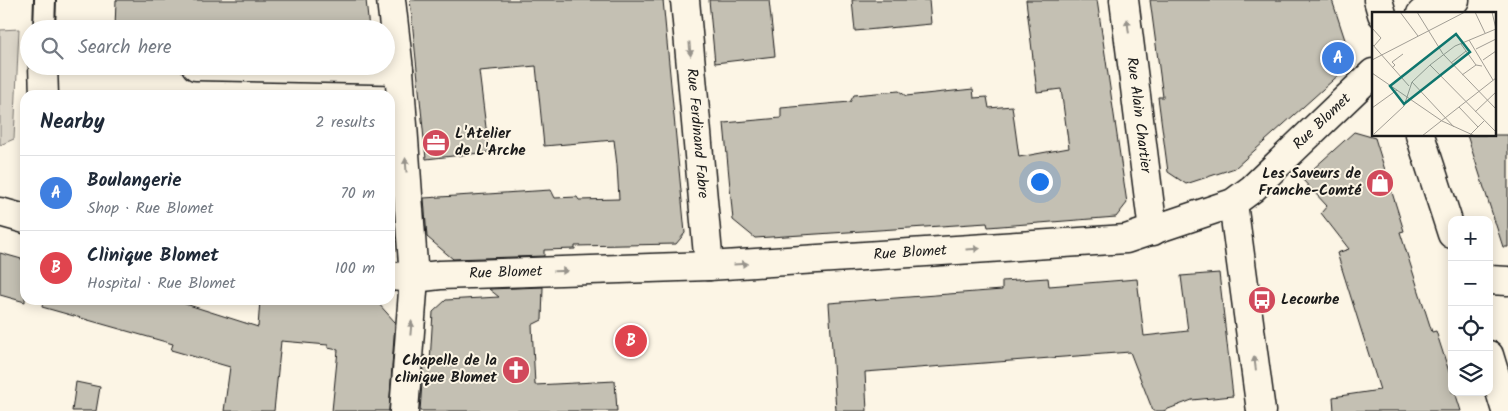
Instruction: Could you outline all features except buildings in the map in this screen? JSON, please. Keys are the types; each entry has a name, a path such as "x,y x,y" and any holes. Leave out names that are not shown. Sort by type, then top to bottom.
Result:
{"street":[{"path":"44,20 45,0"},
{"path":"390,0 393,20"},
{"name":"Rue Ferdinand Fabre","path":"685,0 709,266"},
{"name":"Rue Alain Chartier","path":"1124,0 1153,231"},
{"path":"1423,12 1428,8 1455,0"},
{"path":"395,39 399,70 404,411"},
{"path":"395,70 399,70"},
{"name":"Rue Blomet","path":"402,277 709,266 1126,239 1233,203 1252,189 1372,74"},
{"path":"43,75 44,90"},
{"path":"1420,136 1448,222"},
{"path":"1233,203 1261,411"},
{"path":"0,212 20,218"},
{"path":"1493,280 1508,281"},
{"path":"1493,369 1506,411"}],"shaded area":[{"path":"19,29 14,139 0,145 0,30"}],"place":[{"name":"Boulangerie","path":"1338,58"},
{"name":"L'Atelier de L'Arche","path":"436,143"},
{"name":"Les Saveurs de Franche-Comté","path":"1380,183"},
{"name":"Lecourbe","path":"1262,300"},
{"name":"Clinique Blomet","path":"631,341"},
{"name":"Chapelle de la clinique Blomet","path":"516,370"}]}
